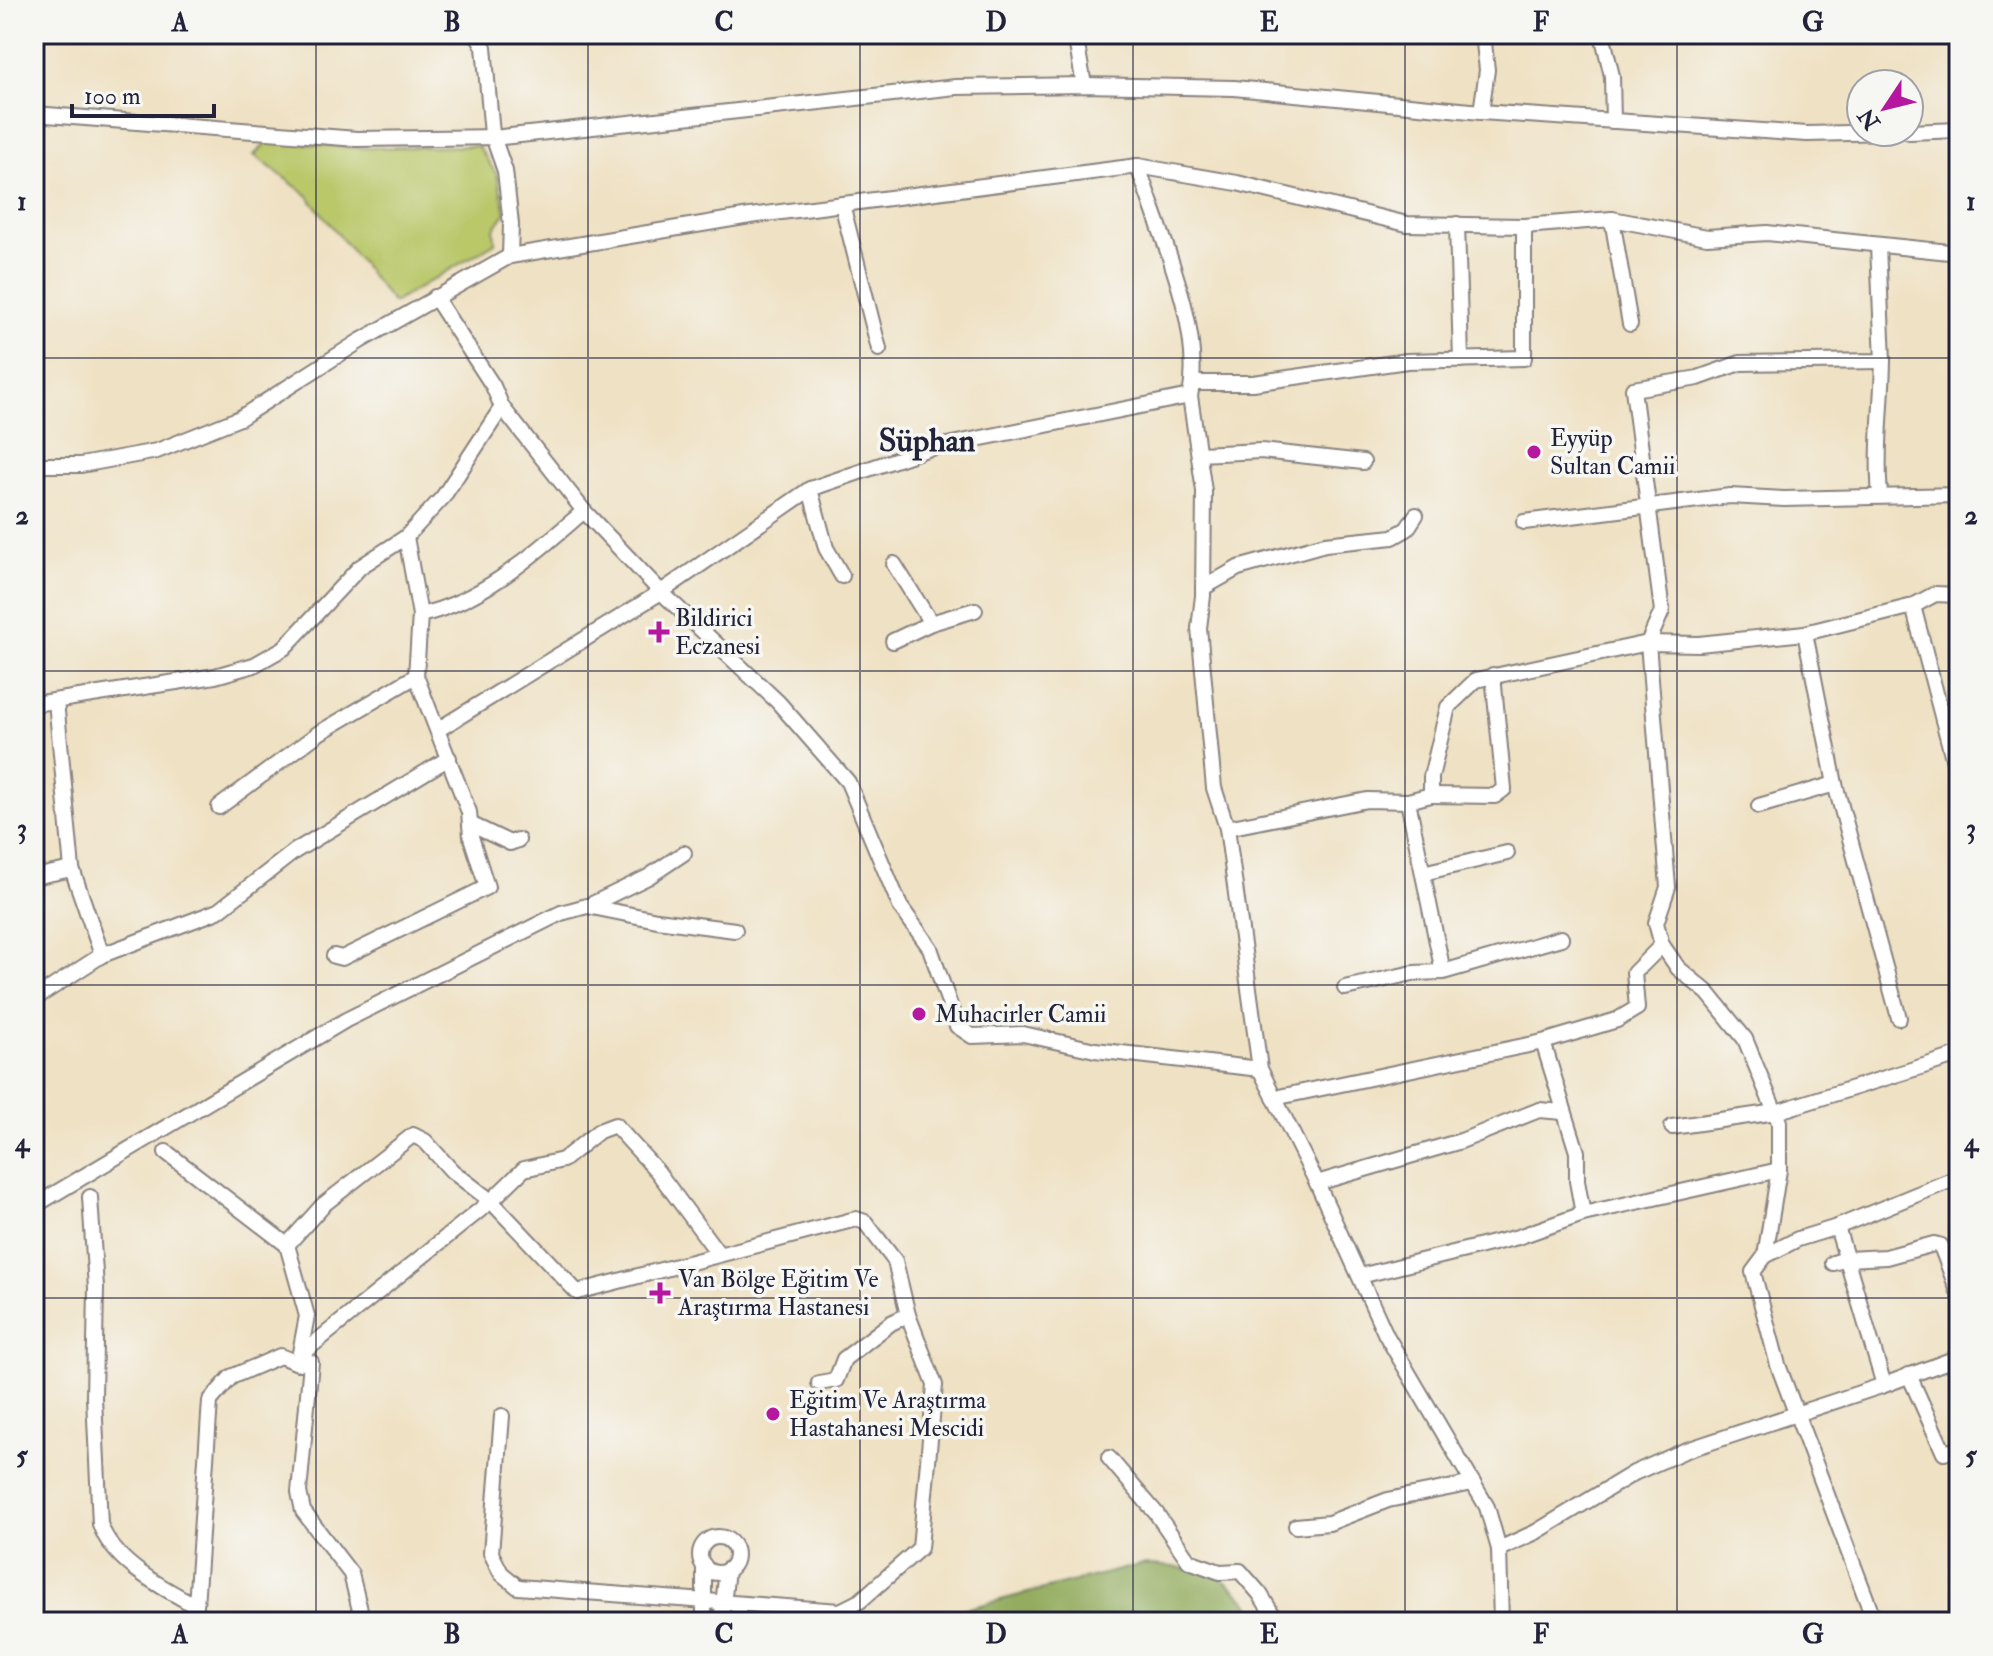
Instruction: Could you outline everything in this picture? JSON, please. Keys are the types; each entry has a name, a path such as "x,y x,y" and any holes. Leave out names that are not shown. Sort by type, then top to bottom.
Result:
{"street":[{"path":"477,34 484,47 492,134 505,171 511,224 510,256"},
{"path":"1075,34 1084,85"},
{"path":"1481,112 1487,70 1483,34"},
{"path":"1602,34 1612,76 1613,121"},
{"path":"34,114 357,139 492,134 502,137 956,87 1084,85 1234,88 1481,112 1807,134 1845,133"},
{"path":"1925,131 1959,130"},
{"path":"1138,166 1177,285 1189,335 1191,389 1204,491 1203,588 1199,628 1214,788 1227,828 1260,1069 1317,1183 1386,1335 1487,1507 1499,1549 1501,1622"},
{"path":"34,465 81,465 157,451 240,418 435,297 510,256 701,223 1138,166 1237,183 1407,224 1524,226 1612,219 1707,237 1767,233 1959,253"},
{"path":"842,204 879,349"},
{"path":"1612,219 1630,324"},
{"path":"1457,224 1461,360"},
{"path":"439,729 661,592 810,489 927,449 1191,389 1407,361 1524,358 1524,226"},
{"path":"1878,246 1883,361 1882,421 1877,445 1880,496"},
{"path":"435,297 493,386 502,407 584,511 661,592 778,702 848,782 900,906 930,948 957,1026 972,1036 1023,1034 1095,1050 1260,1069"},
{"path":"1765,1256 1779,1170 1779,1122 1776,1112 1745,1039 1708,993 1678,968 1662,945 1656,923 1668,887 1648,643 1662,611 1651,507 1633,389 1698,378 1740,363 1883,361"},
{"path":"34,704 215,676 254,665 284,648 360,567 406,537 443,497 502,407"},
{"path":"1199,454 1261,451 1363,462"},
{"path":"810,489 826,548 842,576"},
{"path":"1524,522 1730,496 1784,499 1959,495"},
{"path":"420,615 461,601 524,563 584,511"},
{"path":"1203,588 1238,568 1325,544 1393,537 1407,529 1416,515"},
{"path":"334,956 342,958 391,937 487,887 469,812 416,676 420,615 406,537"},
{"path":"894,564 931,623"},
{"path":"1431,795 1431,777 1448,707 1476,680 1648,643 1699,644 1805,633 1913,606 1935,594 1959,595"},
{"path":"1913,606 1959,781"},
{"path":"893,641 931,623 975,610"},
{"path":"1805,633 1835,784 1899,1018"},
{"path":"1227,828 1367,800 1408,801 1431,795 1495,796 1504,789 1493,675"},
{"path":"219,807 319,733 416,676"},
{"path":"56,701 72,869 102,955"},
{"path":"34,999 102,955 218,911 295,851 449,758"},
{"path":"1759,806 1835,784"},
{"path":"1408,801 1443,972"},
{"path":"470,824 510,843 518,840"},
{"path":"34,1206 346,1020 482,950 648,877 684,853"},
{"path":"1423,873 1507,853"},
{"path":"34,877 72,869"},
{"path":"587,906 657,920 735,930"},
{"path":"1345,988 1413,973 1443,972 1561,938"},
{"path":"1274,1098 1543,1042 1617,1020 1637,1008 1634,973 1662,945"},
{"path":"1543,1042 1577,1152 1577,1181 1583,1214"},
{"path":"1672,1127 1776,1112 1959,1055"},
{"path":"1317,1183 1461,1141 1539,1110 1563,1112"},
{"path":"299,1359 491,1201 524,1169 563,1160 599,1131 615,1125 657,1171 718,1253"},
{"path":"287,1245 323,1205 413,1135 425,1141 452,1171 491,1201 577,1292 856,1219 865,1222 895,1261 908,1315 935,1385 920,1548 847,1609 518,1587 505,1579 491,1553 502,1416"},
{"path":"166,1152 287,1245 307,1316 299,1359"},
{"path":"1360,1276 1518,1237 1583,1214 1779,1170"},
{"path":"1875,1622 1757,1298 1753,1272 1765,1256 1798,1239 1837,1227 1959,1177"},
{"path":"90,1197 96,1288 95,1412 100,1524 104,1538 150,1581 196,1606"},
{"path":"1837,1227 1840,1261 1884,1385"},
{"path":"1840,1261 1886,1257 1934,1244 1941,1246 1959,1294"},
{"path":"819,1383 836,1380 844,1359 891,1323 908,1315"},
{"path":"196,1622 210,1401 231,1377 280,1356 311,1362 299,1492 303,1511 351,1574 363,1622"},
{"path":"1499,1549 1536,1532 1634,1473 1684,1451 1959,1357"},
{"path":"1909,1375 1944,1453 1959,1449"},
{"path":"1109,1458 1156,1513 1189,1561 1220,1572 1240,1571 1260,1594 1277,1622"},
{"path":"1296,1526 1329,1523 1388,1500 1473,1483"},
{"path":"704,1622 704,1565 700,1554 705,1543 722,1538 735,1550 734,1562 727,1570 721,1622"},
{"path":"704,1565 717,1573 727,1570"},
{"path":"737,1622 739,1604"}],"green space":[{"path":"269,141 362,148 478,146 497,175 506,212 494,229 495,243 393,303 307,195 254,155"},
{"path":"1143,1564 1212,1575 1237,1590 1262,1622 913,1622"}],"place":[{"name":"Eyyüp Sultan Camii","path":"1534,452"},
{"name":"Bildirici Eczanesi","path":"659,632"},
{"name":"Muhacirler Camii","path":"919,1014"},
{"name":"Van Bölge Eğitim Ve Araştırma Hastanesi","path":"660,1293"},
{"name":"Eğitim Ve Araştırma Hastahanesi Mescidi","path":"773,1414"}],"district":[{"name":"Süphan","path":"927,441"}]}
